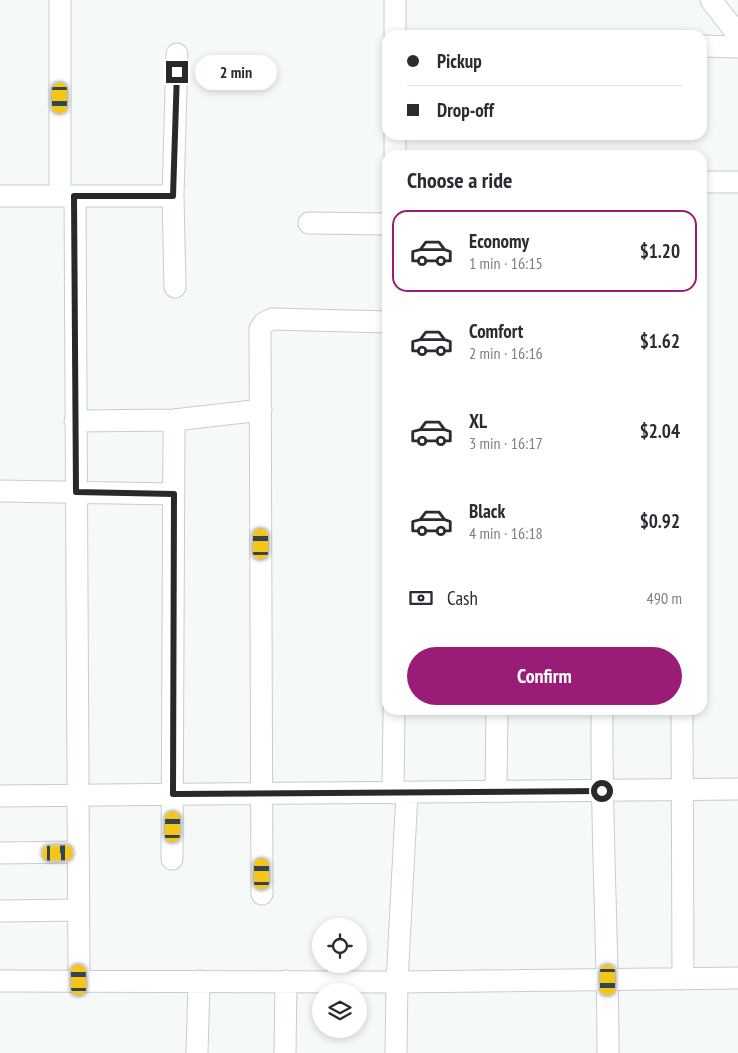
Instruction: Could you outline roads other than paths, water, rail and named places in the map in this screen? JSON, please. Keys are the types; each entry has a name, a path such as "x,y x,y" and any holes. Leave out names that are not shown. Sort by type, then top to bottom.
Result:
{"street":[{"path":"60,0 75,421 79,980"},
{"path":"395,0 395,30"},
{"path":"711,0 738,35"},
{"path":"707,46 738,47"},
{"path":"175,287 173,196 177,54"},
{"path":"707,182 738,182"},
{"path":"0,196 173,196"},
{"path":"309,223 382,224"},
{"path":"262,894 260,329 264,323 272,319 382,322"},
{"path":"75,421 174,420 261,410"},
{"path":"172,859 174,420"},
{"path":"0,491 174,494"},
{"path":"394,715 400,793 396,1053"},
{"path":"496,792 497,715"},
{"path":"602,715 608,1053"},
{"path":"682,715 682,979"},
{"path":"0,796 738,789"},
{"path":"0,853 77,852"},
{"path":"0,911 78,910"},
{"path":"0,981 397,982 738,978"},
{"path":"197,1053 199,981"},
{"path":"285,1053 286,981"}]}
